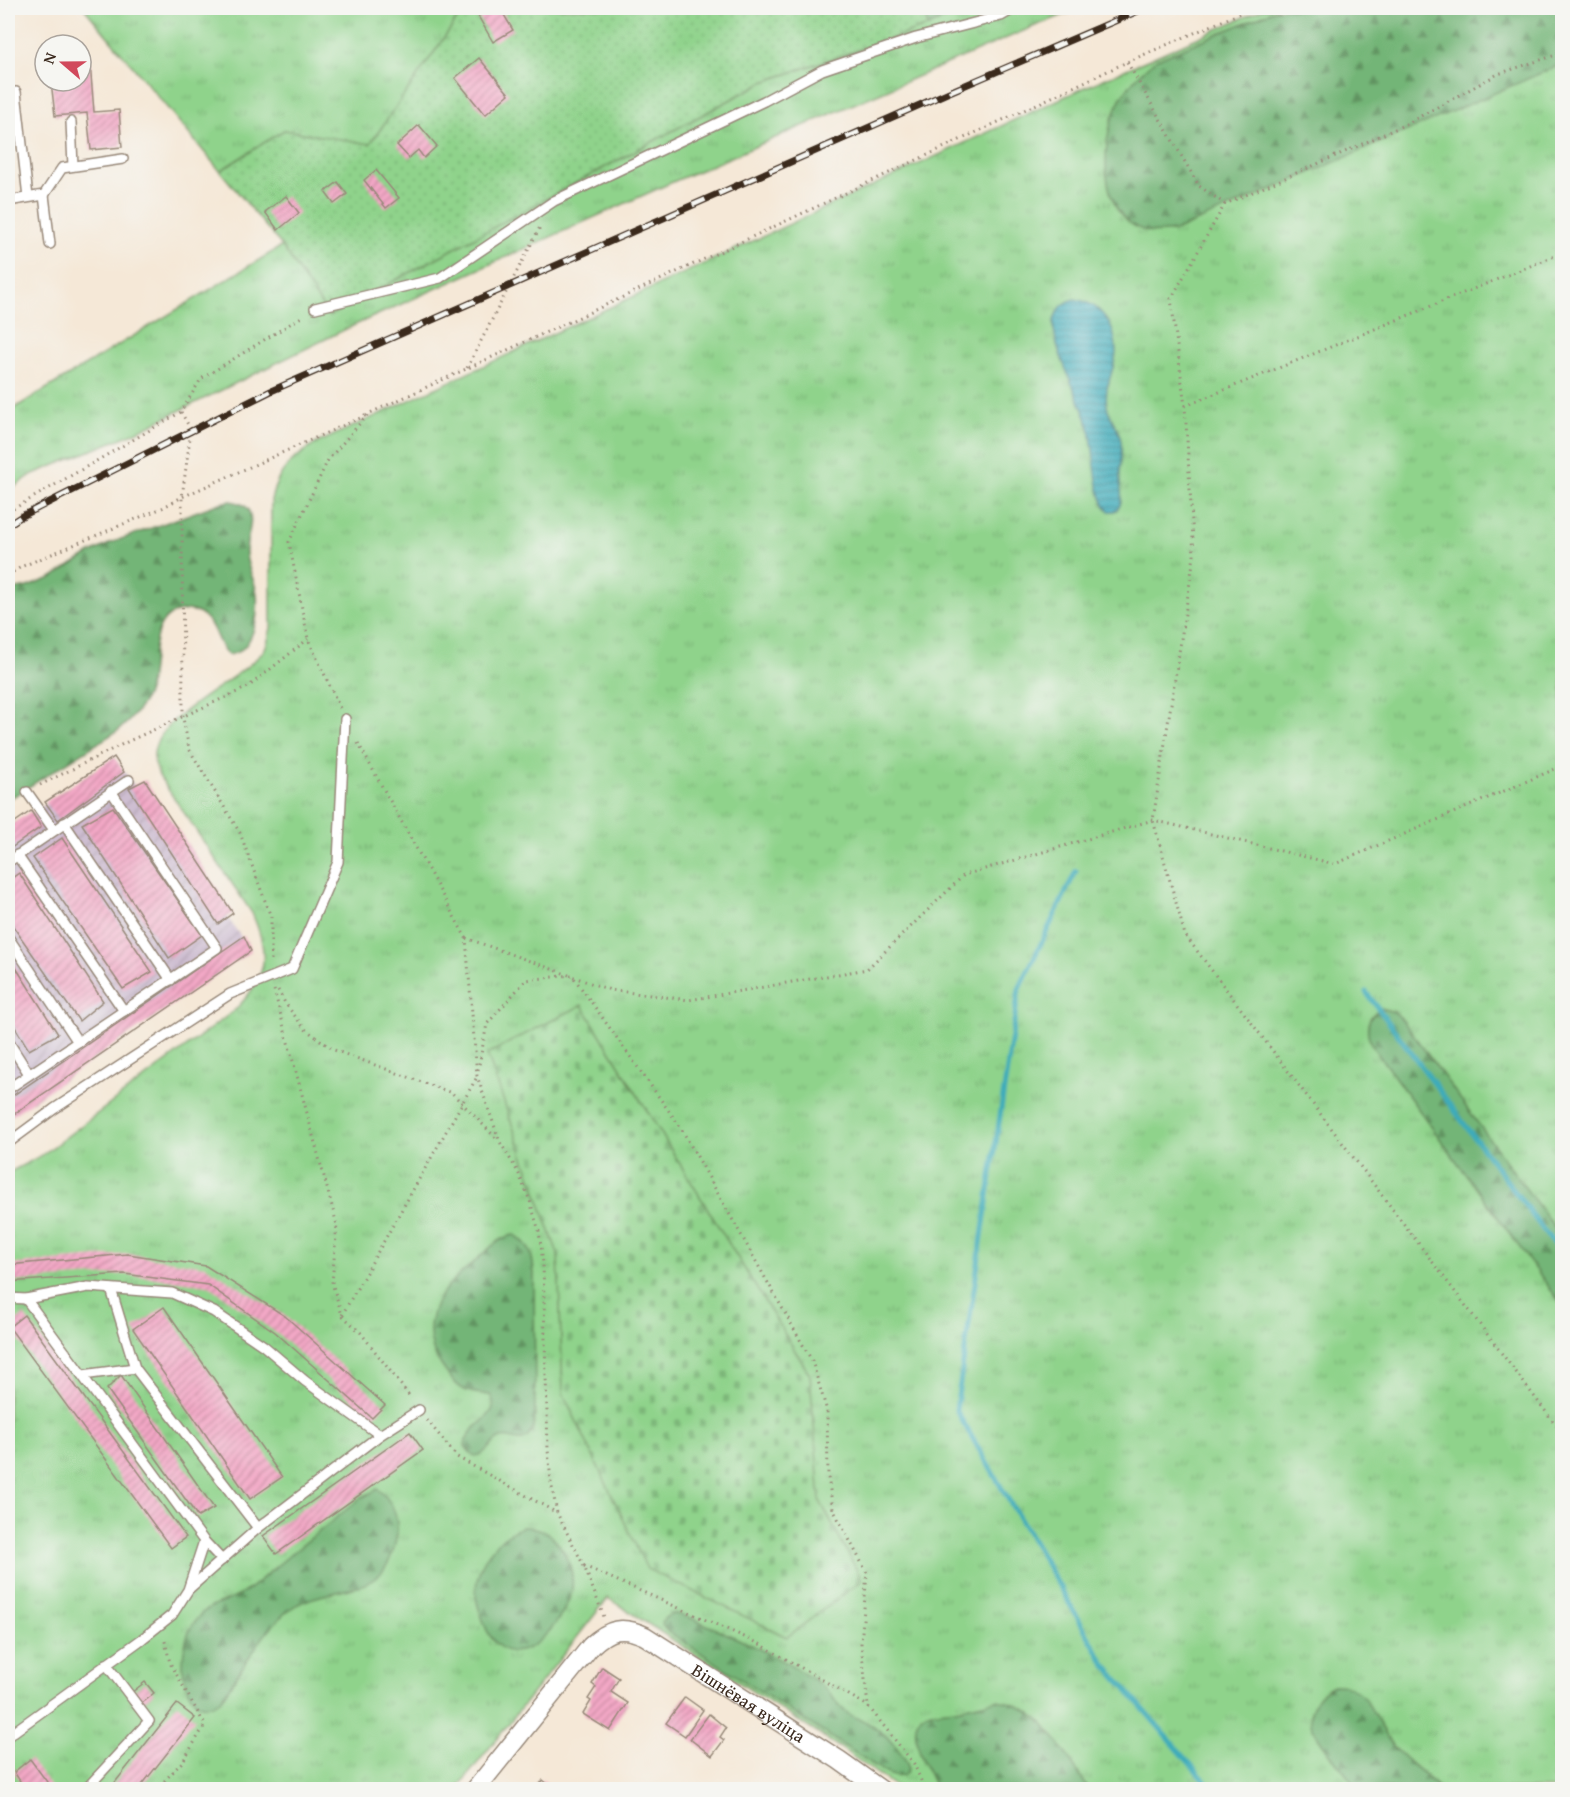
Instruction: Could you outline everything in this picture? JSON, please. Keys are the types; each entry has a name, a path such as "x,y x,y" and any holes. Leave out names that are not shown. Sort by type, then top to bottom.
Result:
{"street":[{"name":"Вішнёвая вуліца","path":"610,1632 621,1629 633,1630 645,1636 839,1760 881,1790"},
{"path":"475,1790 591,1646 610,1632"}],"lane":[{"path":"315,309 440,278 554,201 764,101 822,70 916,38 1001,16 1015,8"},
{"path":"16,92 28,197"},
{"path":"71,122 73,166"},
{"path":"50,244 44,195 62,168 123,159"},
{"path":"8,201 44,195"},
{"path":"8,1143 54,1109 230,994 292,969 338,862 345,719"},
{"path":"8,862 129,780"},
{"path":"8,1089 217,948 111,791"},
{"path":"27,792 54,830"},
{"path":"64,823 171,980"},
{"path":"17,855 124,1011"},
{"path":"8,937 78,1042"},
{"path":"8,1041 29,1074"},
{"path":"8,1298 26,1299 88,1287 172,1293 214,1312 264,1346 305,1381 380,1435"},
{"path":"111,1289 135,1368 258,1528"},
{"path":"26,1299 204,1541 222,1560"},
{"path":"83,1375 135,1368"},
{"path":"188,1590 258,1528 380,1435 419,1410"},
{"path":"8,1736 172,1615 188,1590 204,1541"},
{"path":"85,1790 149,1721 106,1664"}],"path":[{"path":"8,574 162,508 1127,62 1252,8"},
{"path":"1563,53 1498,74 1398,127 1225,204 1171,299 1185,406 1194,556 1153,820 1185,935 1563,1433"},
{"path":"1127,62 1199,186 1225,204"},
{"path":"466,369 554,201"},
{"path":"1185,406 1563,253"},
{"path":"8,512 181,412 201,379 315,309"},
{"path":"181,412 192,429 182,497 183,717 189,749 240,833 270,917 271,978 337,1225 332,1283 342,1315 361,1333 457,1457 557,1513"},
{"path":"368,414 328,460 289,542 308,639 345,719 466,938 477,1077 501,1142 518,1172 530,1201 539,1231 543,1263 550,1482 557,1513 584,1566 610,1632"},
{"path":"8,805 27,792 131,740 248,687 308,639"},
{"path":"466,938 610,990 689,1000 867,969 964,875 1153,820 1335,864 1563,766"},
{"path":"342,1315 477,1077 487,1024 526,980 572,975"},
{"path":"572,975 681,1128 812,1361 827,1411 828,1477 833,1509 867,1574 861,1644 868,1707"},
{"path":"271,978 285,1003 305,1029 334,1050 452,1093 501,1142"},
{"path":"584,1566 758,1643 868,1707 914,1764 925,1790"},
{"path":"156,1790 183,1761 205,1725 170,1663 161,1624"}],"shaded area":[{"path":"114,757 251,951 8,1118 8,830"}],"green space":[{"path":"84,8 465,8 370,145 284,130 220,171"},
{"path":"465,8 921,8 928,26 763,82 329,316 282,246 220,171 284,130 370,144"},
{"path":"921,8 968,8 928,26"},
{"path":"968,8 1082,8 1035,26 675,181 346,329 134,433 33,474 8,491 8,412 282,246 329,316 763,82 928,26"},
{"path":"1265,8 1562,8 1562,1789 899,1789 839,1747 608,1598 457,1789 8,1790 8,1173 42,1155 235,1010 254,987 259,976 263,965 262,942 252,913 159,776 154,758 157,743 167,728 181,714 253,662 265,648 271,628 271,500 282,473 300,454 317,443 1079,90"},
{"path":"1280,8 1562,8 1562,64 1175,231 1147,231 1128,222 1118,210 1111,194 1106,158 1111,123 1116,108 1128,87 1157,59"},
{"path":"230,501 245,506 250,518 246,554 257,594 257,612 253,632 244,647 228,655 212,626 202,615 188,610 171,615 163,622 158,633 147,694 132,718 119,730 8,800 8,591 51,578 113,542"},
{"path":"582,1005 810,1375 820,1501 862,1580 787,1637 647,1569 563,1393 558,1254 487,1054"},
{"path":"1381,1008 1394,1012 1401,1018 1562,1238 1562,1305 1372,1046 1368,1035 1368,1025 1372,1016"},
{"path":"515,1235 528,1247 534,1268 534,1422 531,1432 525,1439 501,1438 482,1454 473,1456 465,1446 467,1438 489,1415 493,1409 493,1402 490,1395 466,1391 448,1375 435,1355 430,1324 436,1304 452,1282 492,1246"},
{"path":"378,1489 394,1509 397,1521 393,1551 381,1573 373,1580 363,1584 315,1597 294,1607 279,1619 261,1640 220,1700 211,1705 196,1702 185,1680 183,1663 186,1640 196,1620 206,1610 248,1590 361,1498"},
{"path":"522,1527 544,1531 556,1541 570,1567 572,1589 563,1612 545,1635 523,1650 511,1652 497,1645 492,1638 484,1624 476,1594 479,1573 489,1553 504,1538"},
{"path":"673,1614 683,1615 740,1640 782,1661 825,1688 846,1712 872,1725 896,1746 908,1767 905,1774 897,1776 886,1773 667,1631 662,1623"},
{"path":"1334,1685 1343,1685 1356,1690 1371,1709 1395,1748 1439,1789 1358,1789 1325,1747 1311,1723 1311,1711 1316,1700"},
{"path":"997,1700 1028,1711 1040,1721 1062,1747 1089,1789 936,1789 916,1740 918,1721 930,1712"}],"water":[{"path":"1074,299 1099,310 1110,325 1116,343 1115,359 1106,399 1108,411 1120,436 1121,446 1122,494 1119,507 1114,511 1109,511 1100,496 1089,427 1056,340 1054,327 1056,314 1062,306"}],"building":[{"path":"492,8 500,8 513,30 493,42 478,16"},
{"path":"479,58 509,94 485,115 455,78"},
{"path":"52,93 92,93 94,112 119,110 122,147 91,150 87,113 55,116"},
{"path":"419,125 437,146 424,158 418,150 409,158 397,145"},
{"path":"376,170 399,198 386,208 364,180"},
{"path":"338,182 347,194 334,204 325,192"},
{"path":"286,196 299,213 278,230 265,212"},
{"path":"114,757 124,772 58,820 45,802"},
{"path":"145,780 233,913 218,924 129,788"},
{"path":"113,807 202,935 169,958 82,824"},
{"path":"31,811 41,827 8,850 8,827"},
{"path":"62,838 152,972 123,989 33,858"},
{"path":"19,873 103,1001 79,1021 8,919 8,881"},
{"path":"244,936 251,951 8,1118 8,1099"},
{"path":"8,955 58,1034 29,1050 8,1016"},
{"path":"128,1254 206,1266 285,1316 385,1405 372,1418 275,1332 208,1285 124,1274 8,1282 8,1265"},
{"path":"164,1307 282,1477 250,1499 133,1329"},
{"path":"24,1315 186,1537 171,1548 9,1327"},
{"path":"121,1375 214,1508 198,1517 107,1389"},
{"path":"410,1432 423,1450 276,1554 263,1536"},
{"path":"602,1667 619,1678 611,1692 628,1703 610,1731 583,1714 591,1701 588,1699 596,1687 592,1684"},
{"path":"145,1682 154,1693 140,1704 131,1693"},
{"path":"685,1697 703,1710 685,1736 666,1723"},
{"path":"177,1704 195,1718 138,1790 109,1790"},
{"path":"709,1714 726,1728 720,1737 724,1740 712,1756 690,1739"},
{"path":"30,1759 53,1790 9,1790 20,1781 14,1772"},
{"path":"543,1780 555,1790 535,1790"}],"waterway":[{"path":"1076,871 1019,989 956,1410 1106,1666 1213,1790"},
{"path":"1366,992 1562,1255"}],"railway":[{"path":"8,525 271,391 1145,8"}]}
